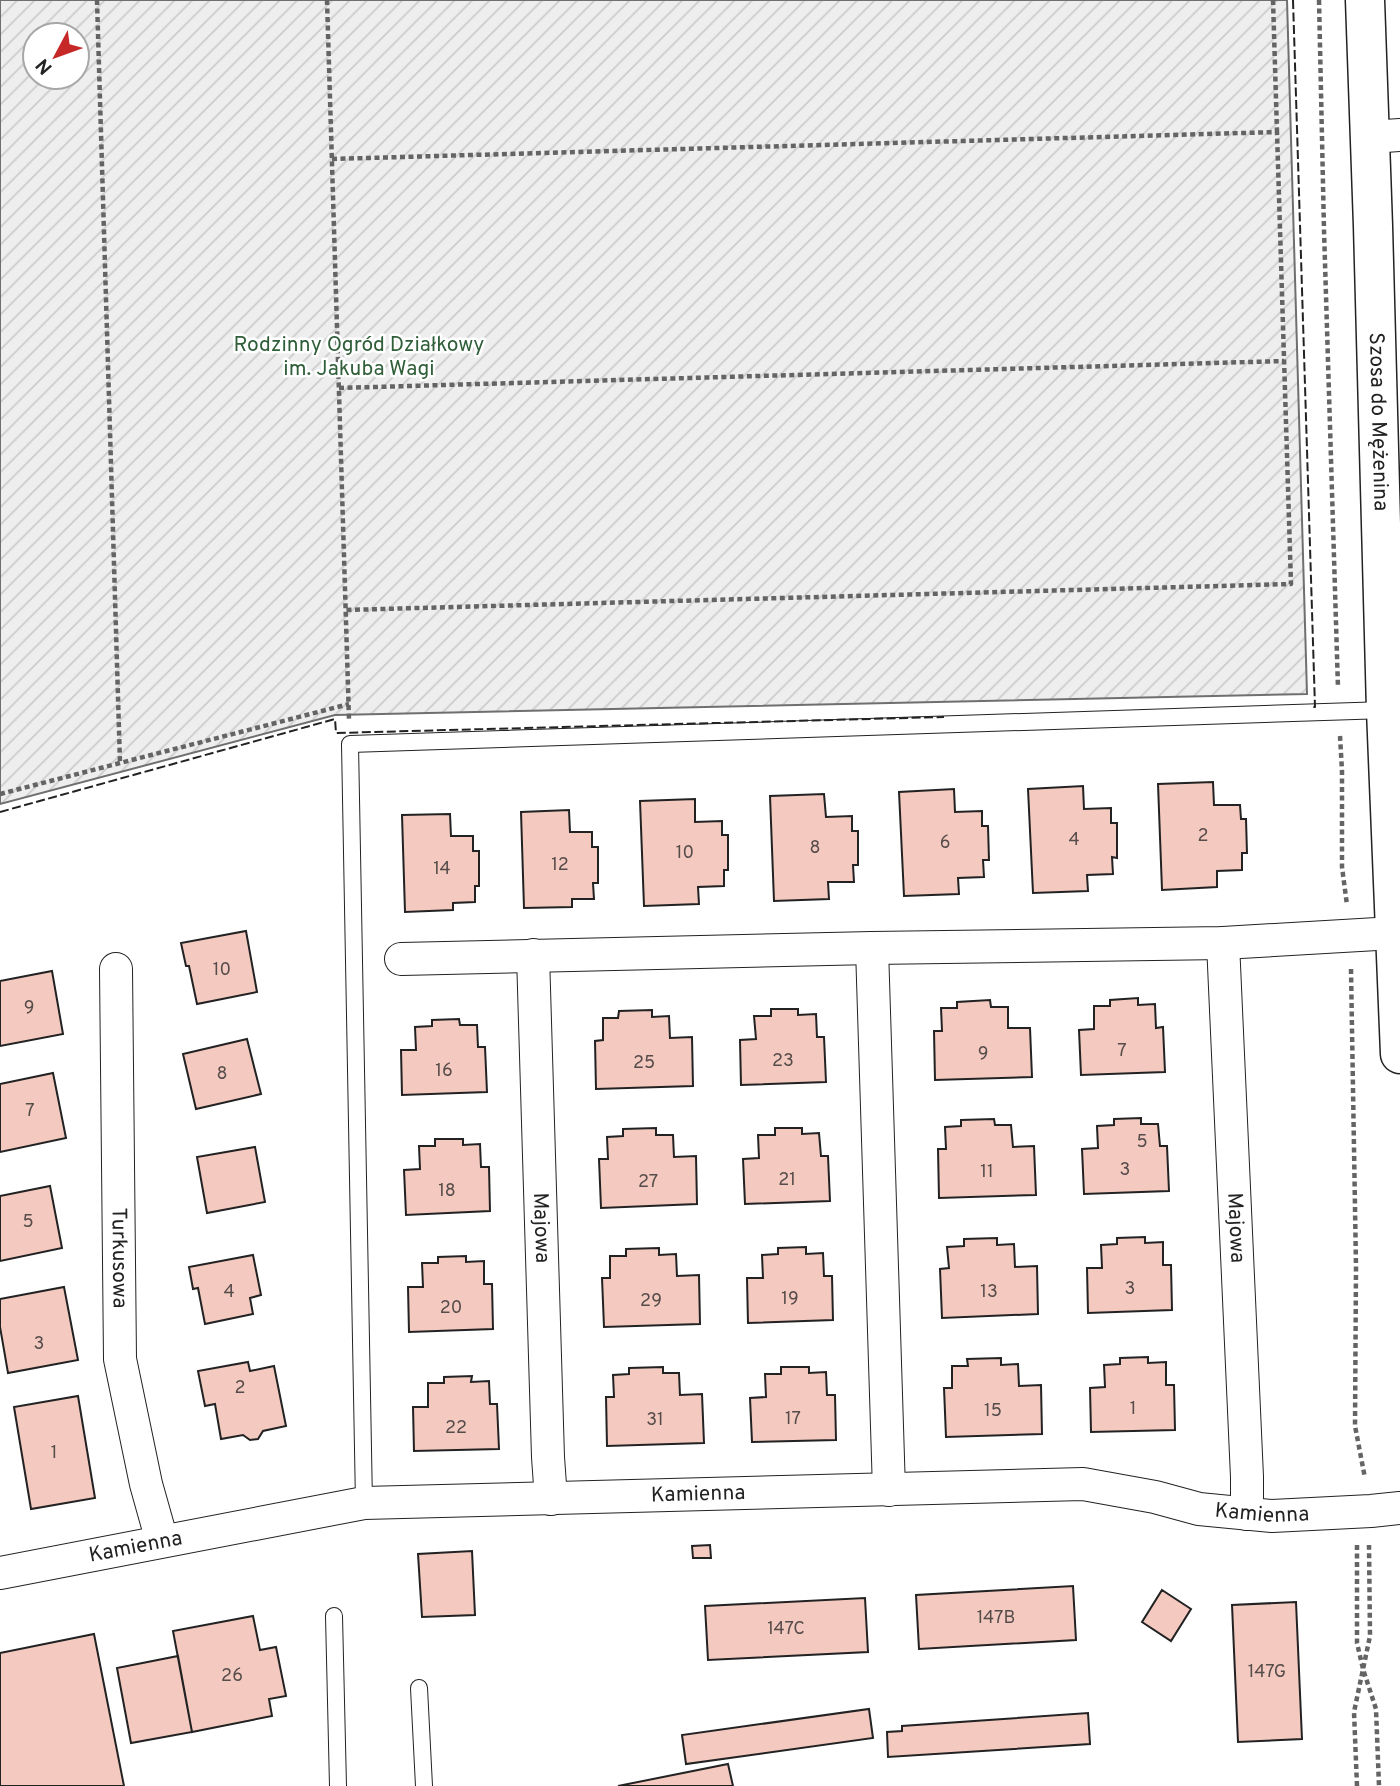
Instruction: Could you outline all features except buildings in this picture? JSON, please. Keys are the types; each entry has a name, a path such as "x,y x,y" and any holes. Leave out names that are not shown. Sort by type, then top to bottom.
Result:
{"main road":[{"name":"Szosa do Mężenina","path":"1365,0 1385,136 1392,622 1387,709 1400,1054"}],"street":[{"path":"401,959 1223,943 1394,933"},
{"name":"Majowa","path":"1223,943 1247,1514"},
{"path":"872,948 889,1490"},
{"name":"Majowa","path":"533,956 551,1499"},
{"name":"Turkusowa","path":"116,969 120,1359 146,1484 162,1541"},
{"name":"Kamienna","path":"0,1573 364,1503 1083,1484 1155,1497 1199,1509 1247,1514 1272,1516 1376,1510"}],"lane":[{"path":"364,1503 350,744 1387,709"},
{"path":"334,1616 338,1786"},
{"path":"419,1688 424,1786"}],"path":[{"path":"97,0 120,764"},
{"path":"327,0 350,744"},
{"path":"346,610 1291,584 1273,0"},
{"path":"1319,0 1342,771 1342,867 1352,935 1356,1426 1376,1510 1357,1643 1376,1709 1379,1786"},
{"path":"332,159 1277,132"},
{"path":"339,388 1284,361"},
{"path":"0,794 349,704"},
{"path":"1357,1786 1354,1712 1370,1636 1368,1554 1376,1510"}],"green space":[{"name":"Rodzinny Ogród Działkowy im. Jakuba Wagi","path":"0,0 1287,0 1307,694 335,715 0,804"}],"fence":[{"path":"1293,0 1315,707 1312,707"},
{"path":"0,812 335,719 336,733 944,717"}]}
